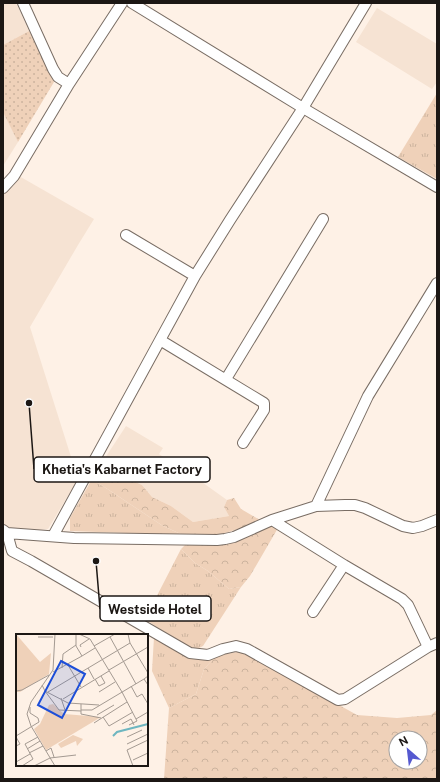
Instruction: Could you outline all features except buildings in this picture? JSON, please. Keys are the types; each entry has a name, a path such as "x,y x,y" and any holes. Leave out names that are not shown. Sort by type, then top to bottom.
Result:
{"street":[{"path":"23,3 53,69 58,77 70,84"},
{"path":"3,188 14,176 70,84 122,3"},
{"path":"132,3 303,108 437,187"},
{"path":"53,536 195,276 303,108 366,3"},
{"path":"226,379 323,218"},
{"path":"126,236 195,276"},
{"path":"316,506 368,396 437,283"},
{"path":"160,340 264,403 264,410 243,443"},
{"path":"272,520 405,602 433,645 345,699 338,700 247,649 236,646 208,655 190,653 38,565 12,552 5,532 74,538 221,540 234,537 272,520 316,506 345,505 355,505 365,508 403,526 413,528 437,520"},
{"path":"313,612 344,565"}],"shaded area":[{"path":"3,3 16,3 29,31 3,45"},
{"path":"377,8 437,44 437,82 432,89 356,42"},
{"path":"3,110 18,142 3,166"},
{"path":"19,176 94,219 30,327 78,479 48,529 17,533 3,523 3,195"},
{"path":"126,426 163,448 159,454 227,500 224,507 229,516 193,522 171,506 152,497 142,485 123,476 110,473 113,465 105,458"}],"green space":[{"path":"29,31 54,82 18,142 3,112 3,45"},
{"path":"437,93 437,179 398,157"},
{"path":"105,458 113,465 111,473 123,476 142,485 152,497 171,506 193,522 229,516 224,507 227,500 234,498 241,509 260,520 245,527 215,536 183,535 163,526 92,479"},
{"path":"92,479 163,526 183,535 70,531 70,518"},
{"path":"271,524 278,528 250,576 241,587 229,589 208,571 195,563 181,549 186,544 230,543"},
{"path":"181,549 195,563 208,571 229,589 241,587 203,646 193,651 145,619"},
{"path":"154,637 193,659 216,656 204,669 196,694 169,708 152,671"},
{"path":"242,651 357,715 397,718 431,715 437,710 437,779 164,779 169,708 196,694 204,669 216,656"}],"place":[{"name":"Khetia's Kabarnet Factory","path":"29,403"},
{"name":"Westside Hotel","path":"96,561"}]}
